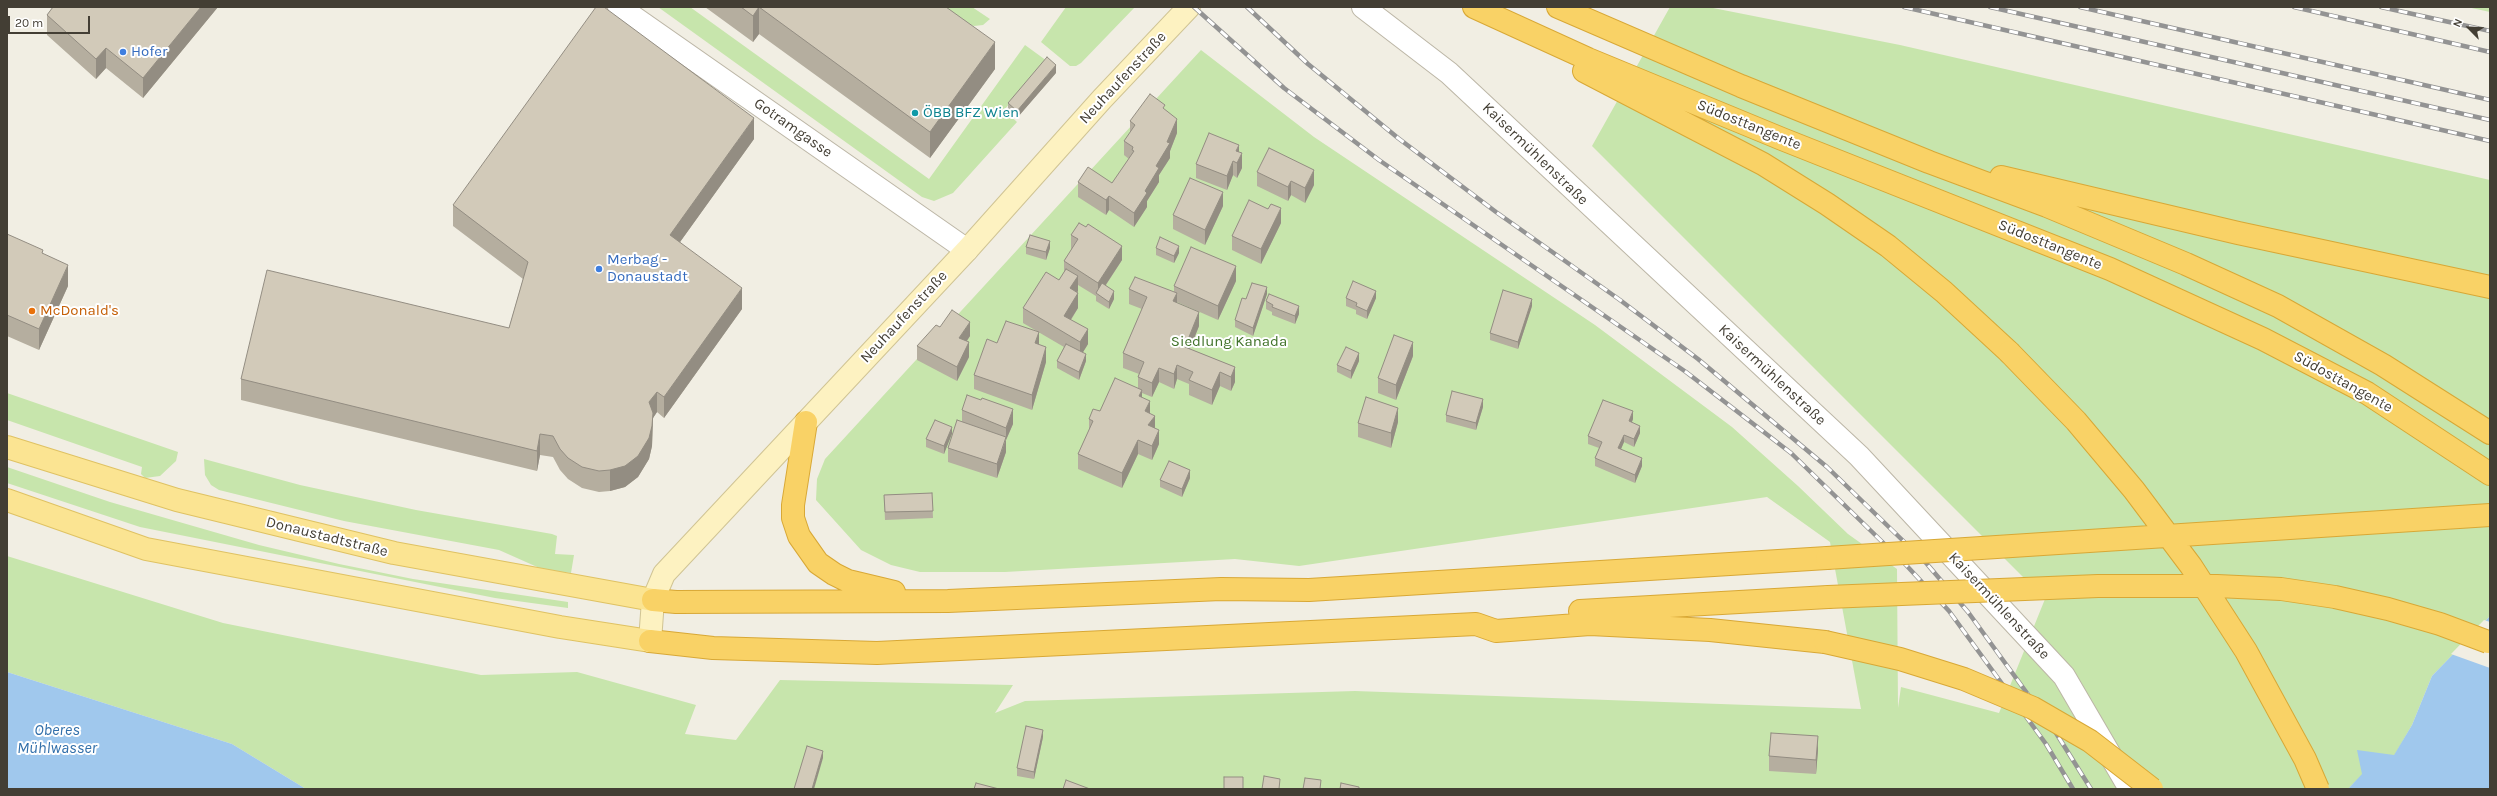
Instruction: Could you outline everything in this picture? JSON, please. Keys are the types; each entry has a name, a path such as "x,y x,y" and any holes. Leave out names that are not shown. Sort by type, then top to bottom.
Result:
{"highway":[{"path":"1474,7 1563,48 1586,64 1763,164 1827,204 1888,246 1933,283 2009,352 2081,427 2134,490 2191,566 2246,651 2305,759 2318,789"},
{"path":"1558,7 1602,27 1928,162 2047,206 2186,264 2278,306 2383,365 2490,433"},
{"name":"Südosttangente","path":"1586,64 1782,139 2110,269 2263,339 2367,393 2490,474"},
{"path":"1928,162 2058,189 2238,233 2490,287"},
{"path":"806,422 794,500 793,518 799,536 815,559 834,574 848,581 874,589 948,601"},
{"path":"653,600 676,602 948,601 1221,589 1308,590 2490,515"},
{"path":"650,641 714,648 877,653 1476,624 1496,616 1828,597 2098,586 2217,586 2281,589 2335,597 2388,609 2440,624 2490,643"},
{"path":"1476,624 1496,631 1590,624 1658,626 1825,642 1900,659 1964,679 2033,708 2090,741 2152,789"}],"main road":[{"name":"Donaustadtstraße","path":"7,447 178,500 394,553 653,600"},
{"path":"7,500 146,549 560,627 650,641"}],"street":[{"name":"Gotramgasse","path":"619,7 967,250"},
{"name":"Neuhaufenstraße","path":"650,641 653,600 664,574 967,250 1102,99 1189,7"},
{"name":"Kaisermühlenstraße","path":"1363,7 1449,73 1859,456 2064,676 2130,789"}],"green space":[{"path":"658,7 690,7 929,179 1025,45 1047,61 1004,110 1017,122 953,193 934,201 922,197"},
{"path":"942,7 972,7 990,19 983,25 974,26 964,23"},
{"path":"1066,7 1135,7 1081,63 1076,66 1070,66 1041,42"},
{"name":"Siedlung Kanada","path":"1670,7 1708,7 1900,45 2490,180 2490,616 2432,676 2412,725 2394,756 2362,775 2348,789 306,789 232,744 7,672 7,556 223,623 481,675 577,672 696,705 685,734 736,740 780,680 1013,685 995,713 1025,701 1355,691 1861,709 1830,542 1767,497 1299,566 1235,559 1005,572 920,572 891,565 861,550 816,500 817,479 825,459 1201,50 1314,137 1595,325 1732,427 1798,486 1848,534 1897,569 1898,708 1901,687 1999,713 2045,599 1592,146"},
{"path":"2467,7 2490,7 2490,12"},
{"path":"7,393 178,452 176,461 160,476 145,478 141,474 142,467 7,420"},
{"path":"204,459 300,485 416,510 552,534 557,536 555,554 574,555 571,573 544,570 499,550 344,521 219,490 211,485 205,475"},
{"path":"7,467 110,502 259,545 339,564 413,579 568,602 568,608 495,598 140,527 7,483"}],"water":[{"path":"2490,616 2490,789 2348,789 2362,774 2357,750 2394,755 2412,725 2432,676"},
{"name":"Oberes Mühlwasser","path":"7,672 232,744 306,789 7,789"}],"pier":[{"path":"2484,620 2490,622 2490,668 2451,654"}],"building":[{"name":"Hofer","path":"53,7 201,7 143,78 106,48 96,59 47,15"},
{"name":"Merbag - Donaustadt","path":"596,7 604,7 754,118 670,235 742,288 664,397 657,392 649,402 653,413 652,426 649,438 638,456 625,466 599,471 582,467 568,458 560,449 553,436 540,434 537,451 241,379 267,270 509,328 528,262 453,205"},
{"path":"741,7 759,7 753,16"},
{"name":"ÖBB BFZ Wien","path":"759,7 946,7 995,42 930,132"},
{"path":"1047,57 1056,65 1017,111 1008,103"},
{"path":"1150,94 1165,105 1163,108 1177,119 1167,142 1170,143 1156,166 1159,168 1145,191 1147,193 1134,213 1109,196 1106,200 1078,182 1088,167 1112,183 1134,151 1132,150 1133,147 1124,141 1135,125 1130,121"},
{"path":"1209,133 1239,145 1236,151 1242,153 1237,163 1233,161 1227,176 1196,164"},
{"path":"1269,148 1314,170 1305,188 1291,181 1288,187 1257,172"},
{"path":"1190,178 1223,192 1205,230 1173,215"},
{"path":"1249,200 1268,209 1271,204 1281,208 1261,249 1232,236"},
{"path":"1079,223 1086,227 1088,224 1122,246 1098,283 1064,261 1078,239 1071,235"},
{"name":"McDonald's","path":"7,234 43,250 42,253 68,265 39,329 7,315"},
{"path":"1030,235 1050,241 1046,252 1026,247"},
{"path":"1160,237 1179,246 1174,256 1156,248"},
{"path":"1191,247 1236,266 1218,306 1174,286"},
{"path":"1066,269 1078,276 1070,288 1078,293 1064,316 1088,329 1080,342 1023,308 1046,272 1059,280"},
{"path":"1135,277 1177,293 1173,301 1199,312 1185,347 1235,367 1231,377 1220,372 1212,390 1189,380 1193,372 1177,365 1174,374 1159,368 1152,383 1138,377 1144,362 1123,353 1147,297 1129,289"},
{"path":"1353,281 1376,291 1367,311 1356,306 1357,303 1346,298"},
{"path":"1102,283 1114,291 1109,302 1096,293"},
{"path":"1252,283 1267,287 1253,328 1235,320 1242,298 1246,299"},
{"path":"1503,290 1532,299 1518,342 1490,333"},
{"path":"1269,294 1299,306 1295,316 1272,307 1273,305 1266,301"},
{"path":"952,310 970,322 959,338 969,342 957,367 917,346 936,325 940,327"},
{"path":"1006,321 1039,332 1035,343 1046,347 1032,395 974,375 987,339 997,343"},
{"path":"1394,335 1413,342 1396,385 1378,378"},
{"path":"1066,344 1086,354 1079,372 1057,361"},
{"path":"1346,347 1359,353 1351,371 1337,365"},
{"path":"1115,378 1142,390 1139,396 1150,401 1145,411 1155,416 1148,425 1159,430 1152,446 1138,440 1122,473 1078,454 1093,421 1089,419 1093,409 1100,411"},
{"path":"1452,391 1483,399 1476,423 1446,415"},
{"path":"967,395 981,400 982,398 1013,409 1006,428 962,410"},
{"path":"1366,397 1398,408 1391,433 1358,423"},
{"path":"1603,400 1633,411 1629,421 1640,426 1634,439 1624,435 1618,448 1642,458 1635,475 1595,458 1602,442 1588,436"},
{"path":"935,420 952,427 944,446 926,439"},
{"path":"957,420 1006,437 997,464 948,448"},
{"path":"1169,461 1190,470 1182,489 1160,480"},
{"path":"932,493 933,511 885,512 884,495"},
{"path":"1026,726 1043,730 1034,772 1017,768"},
{"path":"1771,733 1818,736 1816,760 1769,756"},
{"path":"807,746 823,751 812,789 794,789"},
{"path":"1264,776 1280,779 1279,789 1262,789"},
{"path":"1224,777 1243,777 1243,789 1224,789"},
{"path":"1305,778 1321,780 1320,789 1303,789"},
{"path":"1066,780 1090,789 1063,789"},
{"path":"976,783 999,789 974,789"},
{"path":"1341,783 1359,787 1359,789 1340,789"}],"railway":[{"path":"1194,7 1284,88 1379,160 1686,372 1791,453 1906,565 1949,611 2046,744 2073,789"},
{"path":"1247,7 1308,64 1398,138 1496,212 1620,300 1698,359 1827,467 1927,564 1968,612 2056,733 2091,789"},
{"path":"1904,7 2490,141"},
{"path":"1990,7 2490,120"},
{"path":"2080,7 2490,100"},
{"path":"2294,7 2490,52"},
{"path":"2381,7 2490,31"}],"place":[{"name":"Hofer","path":"123,52"},
{"name":"ÖBB BFZ Wien","path":"915,113"},
{"name":"Merbag - Donaustadt","path":"599,269"},
{"name":"McDonald's","path":"32,311"}]}
